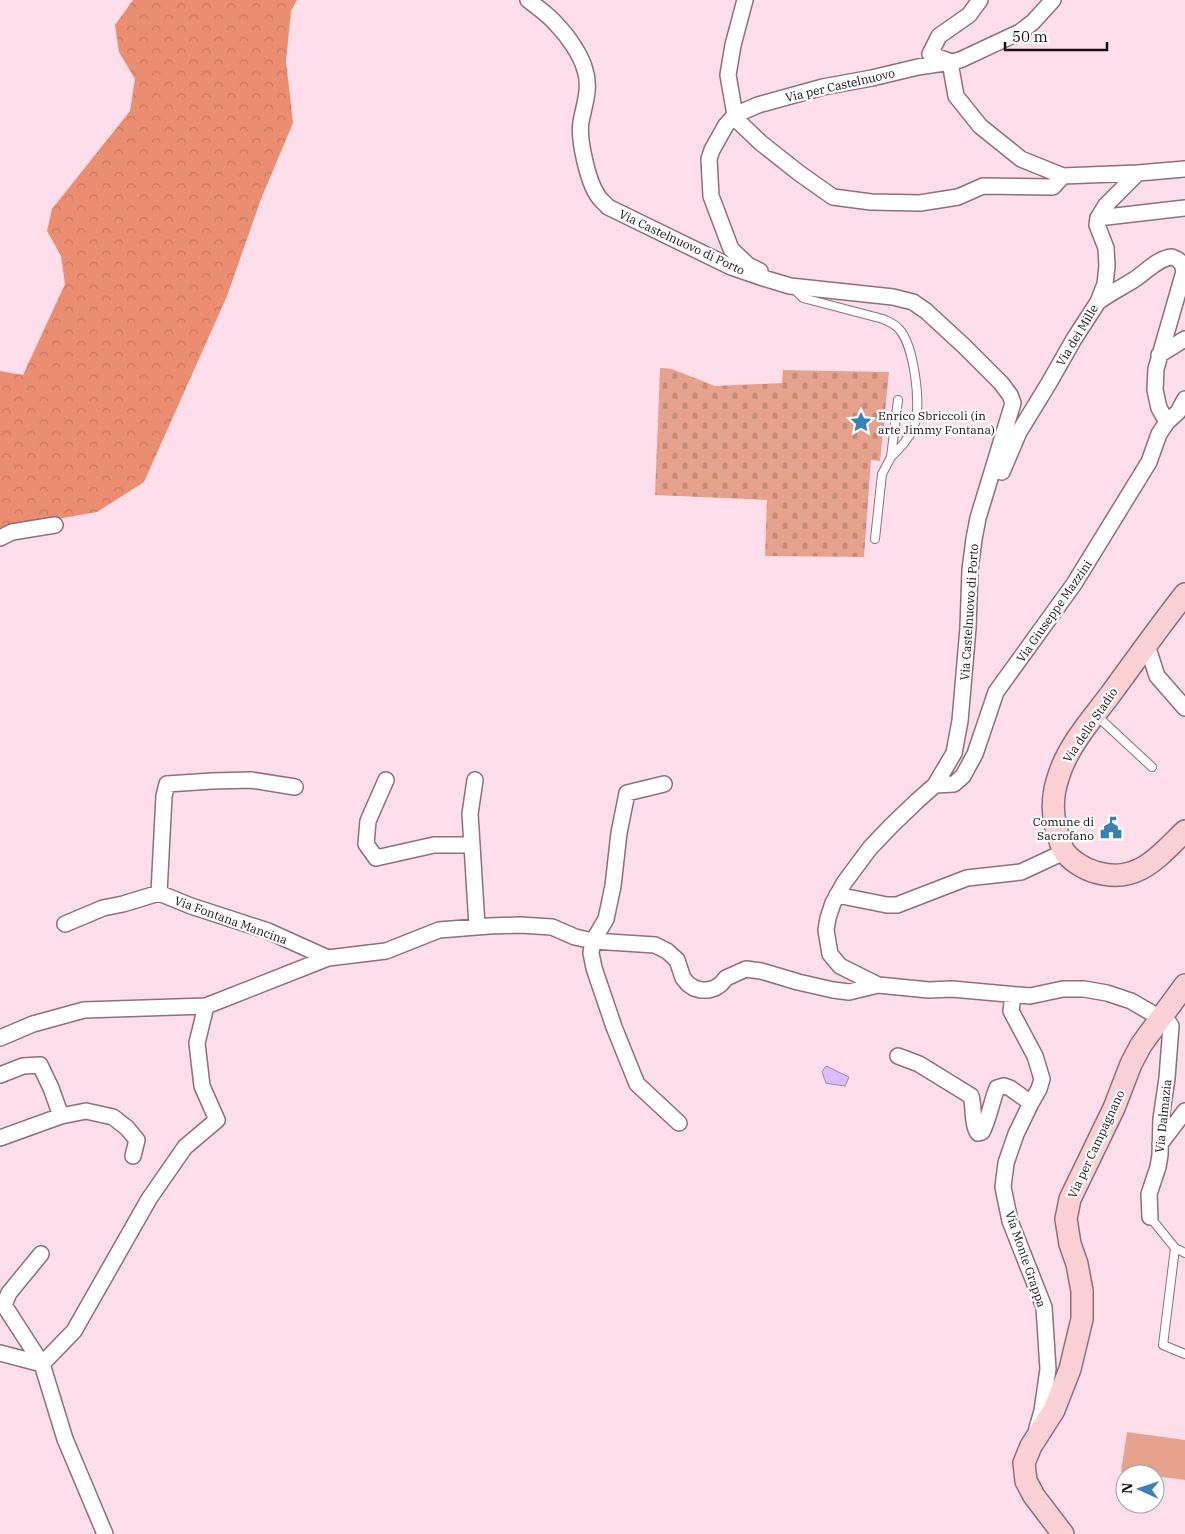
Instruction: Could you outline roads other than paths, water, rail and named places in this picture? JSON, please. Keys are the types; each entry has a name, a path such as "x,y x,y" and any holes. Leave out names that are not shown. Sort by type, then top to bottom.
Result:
{"street":[{"name":"Via Castelnuovo di Porto","path":"528,0 557,24 578,53 585,70 588,83 580,138 589,176 597,195 608,207 731,267 763,278 790,286 893,297 913,302 926,311 1001,383 1010,395 1013,403 978,518 970,570 968,628 960,721 954,753 935,785 870,848 844,883 828,918 826,930 830,954 840,966 878,985 1030,996 1063,989 1084,989 1107,993 1131,1002 1161,1019"},
{"path":"745,0 728,75 735,115 739,122 761,142 799,173 833,197 871,202 920,202 958,197 983,186 1053,187 1062,176"},
{"path":"980,0 969,16 939,36 930,54 951,62 956,96 980,126 1021,159 1062,176 1185,169"},
{"name":"Via per Castelnuovo","path":"735,115 758,105 823,87 951,62 967,57 1020,32 1033,22 1052,0"},
{"path":"735,115 726,125 712,150 710,159 710,196 732,249 738,257 748,265 790,286"},
{"path":"1098,218 1106,206 1138,173"},
{"path":"1098,218 1185,208"},
{"name":"Via dei Mille","path":"978,518 981,521 1018,432 1049,383 1074,338 1098,302 1105,284 1107,266 1106,248 1097,225 1098,218"},
{"path":"1098,302 1135,279 1162,259 1172,257 1181,262 1184,276 1156,369 1155,390 1159,408 1167,422"},
{"path":"1159,354 1185,339"},
{"name":"Via Giuseppe Mazzini","path":"935,785 954,784 963,776 975,754 996,692 1074,584 1149,462 1167,422 1178,412 1185,398"},
{"path":"0,538 12,532 55,525"},
{"name":"Via dello Stadio","path":"1064,852 1055,829 1053,811 1058,776 1068,754 1185,594"},
{"path":"1146,646 1157,676 1185,708"},
{"name":"Via Fontana Mancina","path":"295,786 251,780 212,780 167,784 164,796 159,893 191,906 268,931 328,958"},
{"path":"386,780 368,821 366,844 376,858 434,845 472,846"},
{"path":"475,780 470,814 477,926"},
{"path":"664,784 627,792 619,833 613,886 606,919 592,941 590,953 614,1027 637,1084 679,1123"},
{"path":"837,895 887,905 897,905 967,878 1021,872 1064,852 1078,864 1093,872 1108,875 1124,875 1140,871 1185,831"},
{"path":"65,924 103,908 124,904 159,893"},
{"path":"0,1038 34,1024 84,1010 206,1006 328,958 386,951 439,930 477,926 520,925 552,928 592,941 655,945 667,951 677,960 683,978 688,984 701,990 715,988 726,978 746,969 761,971 833,990 849,992 878,985"},
{"name":"Via per Campagnano","path":"1063,1534 1034,1496 1026,1481 1024,1463 1031,1446 1054,1410 1070,1369 1082,1319 1082,1291 1077,1264 1070,1244 1066,1219 1070,1199 1114,1108 1134,1058 1185,985"},
{"name":"Via Monte Grappa","path":"1013,995 1012,1011 1035,1056 1042,1078 1039,1089 1016,1134 1006,1163 1003,1187 1010,1221 1044,1308 1048,1369 1042,1411 1031,1446"},
{"path":"42,1364 74,1331 149,1200 185,1147 217,1120 202,1086 198,1052 198,1043 206,1006"},
{"name":"Via Dalmazia","path":"1150,1217 1150,1194 1158,1167 1160,1119 1167,1078 1171,1026 1161,1019"},
{"path":"898,1056 919,1064 971,1096 978,1133 982,1132 987,1123 997,1088 1004,1086 1010,1088 1031,1103"},
{"path":"0,1075 23,1066 40,1065 61,1116"},
{"path":"0,1138 61,1116 86,1111 113,1117 127,1128 137,1140 133,1156"},
{"path":"1160,1144 1185,1111"},
{"path":"41,1254 9,1293 4,1305 42,1364 65,1439 106,1534"},
{"path":"0,1353 42,1364"}],"lane":[{"path":"790,286 803,298 883,319 894,324 901,330 914,368 918,398 915,425 908,440 891,457 882,474 875,540"},
{"path":"891,457 898,400"},
{"path":"1095,715 1152,767"},
{"path":"1150,1217 1175,1248 1185,1253"},
{"path":"1175,1248 1163,1345 1185,1354"}],"place":[{"name":"Enrico Sbriccoli (in arte Jimmy Fontana)","path":"861,422"},
{"name":"Comune di Sacrofano","path":"1111,828"}]}
